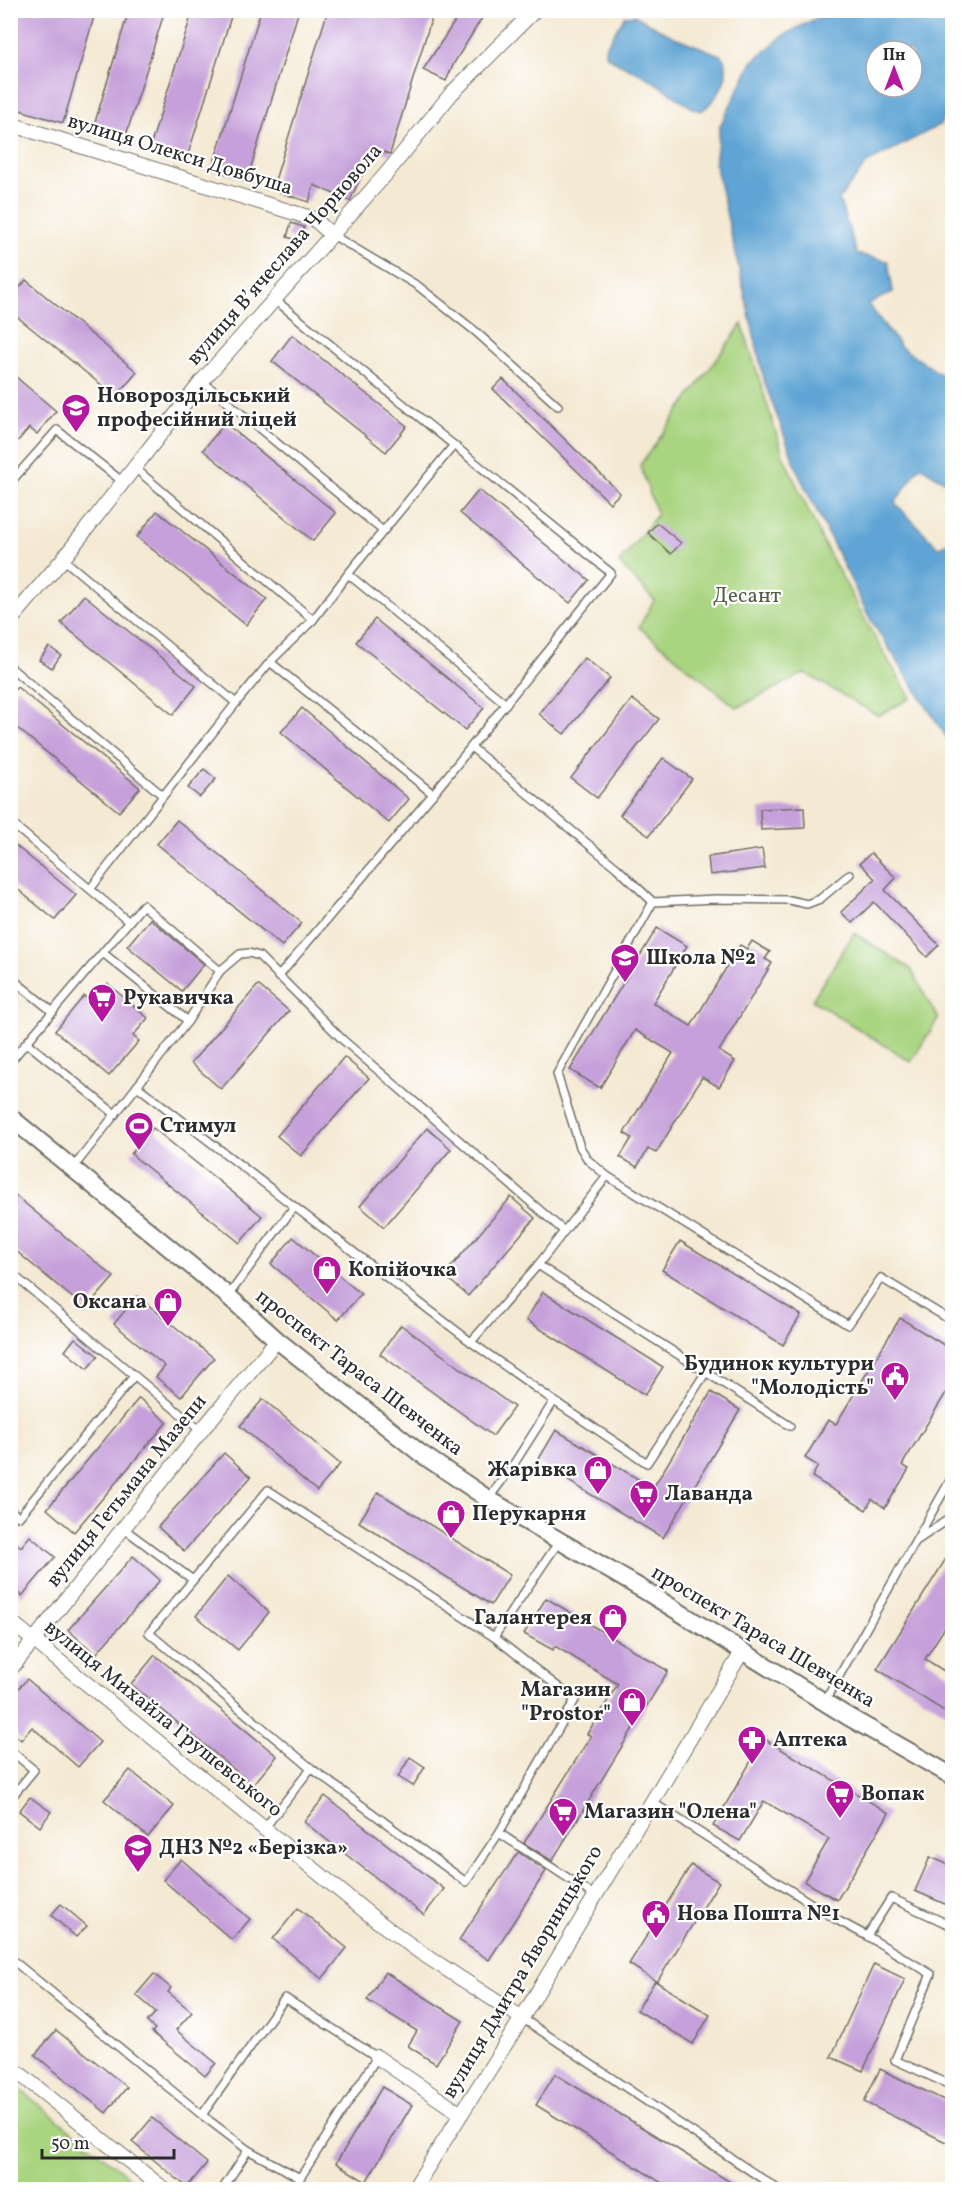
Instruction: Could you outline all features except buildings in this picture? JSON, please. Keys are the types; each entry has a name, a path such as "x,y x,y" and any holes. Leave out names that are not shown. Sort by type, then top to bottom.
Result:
{"street":[{"name":"вулиця Вʼячеслава Чорновола","path":"10,621 63,559 202,381 386,174 451,94 535,10"},
{"name":"вулиця Олекси Довбуша","path":"10,124 314,219 331,234"},
{"name":"проспект Тараса Шевченка","path":"10,1116 228,1296 277,1340 420,1453 488,1499 560,1540 847,1716 952,1776"},
{"name":"вулиця Гетьмана Мазепи","path":"10,1670 201,1431 277,1340"},
{"name":"вулиця Михайла Грушевського","path":"10,1621 376,1920 420,1952 522,2018"},
{"name":"вулиця Дмитра Яворницького","path":"413,2190 522,2018 742,1652"},
{"path":"377,2058 461,2114"},
{"path":"10,2066 165,2190"}],"lane":[{"path":"331,234 418,286 475,330 558,406"},
{"path":"274,299 611,573 433,794 278,977"},
{"path":"202,381 383,531"},
{"path":"10,483 57,430 123,482"},
{"path":"91,888 236,703 270,662 313,620 454,445"},
{"path":"135,468 313,620"},
{"path":"63,559 236,703"},
{"path":"348,574 506,704"},
{"path":"270,662 433,794"},
{"path":"10,667 162,795"},
{"path":"471,747 620,870 653,902 716,899 779,900 807,904 820,899 850,874"},
{"path":"10,822 129,921"},
{"path":"653,902 557,1076 580,1147 588,1160 607,1176 848,1326 881,1278 952,1321"},
{"path":"10,1062 142,905 220,971"},
{"path":"103,953 188,1021"},
{"path":"73,1168 188,1021 220,971 240,954 249,953 259,956 352,1047 564,1231"},
{"path":"10,977 53,1012"},
{"path":"27,1043 115,1114"},
{"path":"137,1086 471,1342 647,1463 706,1372"},
{"path":"471,1342 538,1265 607,1176"},
{"path":"228,1296 294,1207"},
{"path":"538,1265 790,1426"},
{"path":"10,1272 201,1431"},
{"path":"10,1510 19,1517 134,1377"},
{"path":"488,1499 510,1470 554,1401"},
{"path":"825,1701 952,1477"},
{"path":"268,1490 494,1637 575,1700 499,1833 466,1882 311,1768 149,1633 193,1580 268,1490"},
{"path":"915,1541 946,1521"},
{"path":"123,1528 193,1580"},
{"path":"494,1637 560,1540"},
{"path":"10,1750 34,1770 10,1799"},
{"path":"264,1828 311,1768"},
{"path":"652,1802 837,1920 931,1974 895,2060 952,2086"},
{"path":"499,1833 594,1895"},
{"path":"867,1936 891,1898 952,1926"},
{"path":"10,1958 202,2115 248,2150 300,2178 377,2058 285,1998 202,2115"},
{"path":"522,2018 779,2190"},
{"path":"222,2190 248,2150"}],"green space":[{"name":"Десант","path":"742,324 783,455 823,542 875,638 911,698 878,716 805,673 737,708 639,627 654,600 619,563 657,515 640,465"},
{"path":"854,933 911,969 938,1019 911,1062 812,1000"},
{"path":"11,2082 144,2189 11,2189"}],"water":[{"path":"830,11 949,11 952,14 952,100 940,125 867,163 839,199 857,254 888,261 893,292 868,304 901,347 952,382 952,486 920,466 895,503 939,548 952,539 952,746 870,619 800,477 765,384 715,163 720,126 752,62 784,35"},
{"path":"634,15 672,36 720,55 726,69 725,77 718,93 707,107 701,111 694,109 648,78 607,57 605,48 625,16"}],"place":[{"name":"Новороздільський професійний ліцей","path":"76,434"},
{"name":"Школа №2","path":"625,984"},
{"name":"Рукавичка","path":"102,1024"},
{"name":"Стимул","path":"139,1152"},
{"name":"Копійочка","path":"327,1296"},
{"name":"Оксана","path":"168,1328"},
{"name":"Будинок культури \"Молодість\"","path":"895,1402"},
{"name":"Жарівка","path":"598,1496"},
{"name":"Лаванда","path":"644,1520"},
{"name":"Перукарня","path":"451,1540"},
{"name":"Галантерея","path":"613,1644"},
{"name":"Магазин \"Prostor\"","path":"632,1728"},
{"name":"Аптека","path":"752,1766"},
{"name":"Вопак","path":"840,1820"},
{"name":"Магазин \"Олена\"","path":"563,1838"},
{"name":"ДНЗ №2 «Берізка»","path":"138,1874"},
{"name":"Нова Пошта №1","path":"656,1940"}]}
